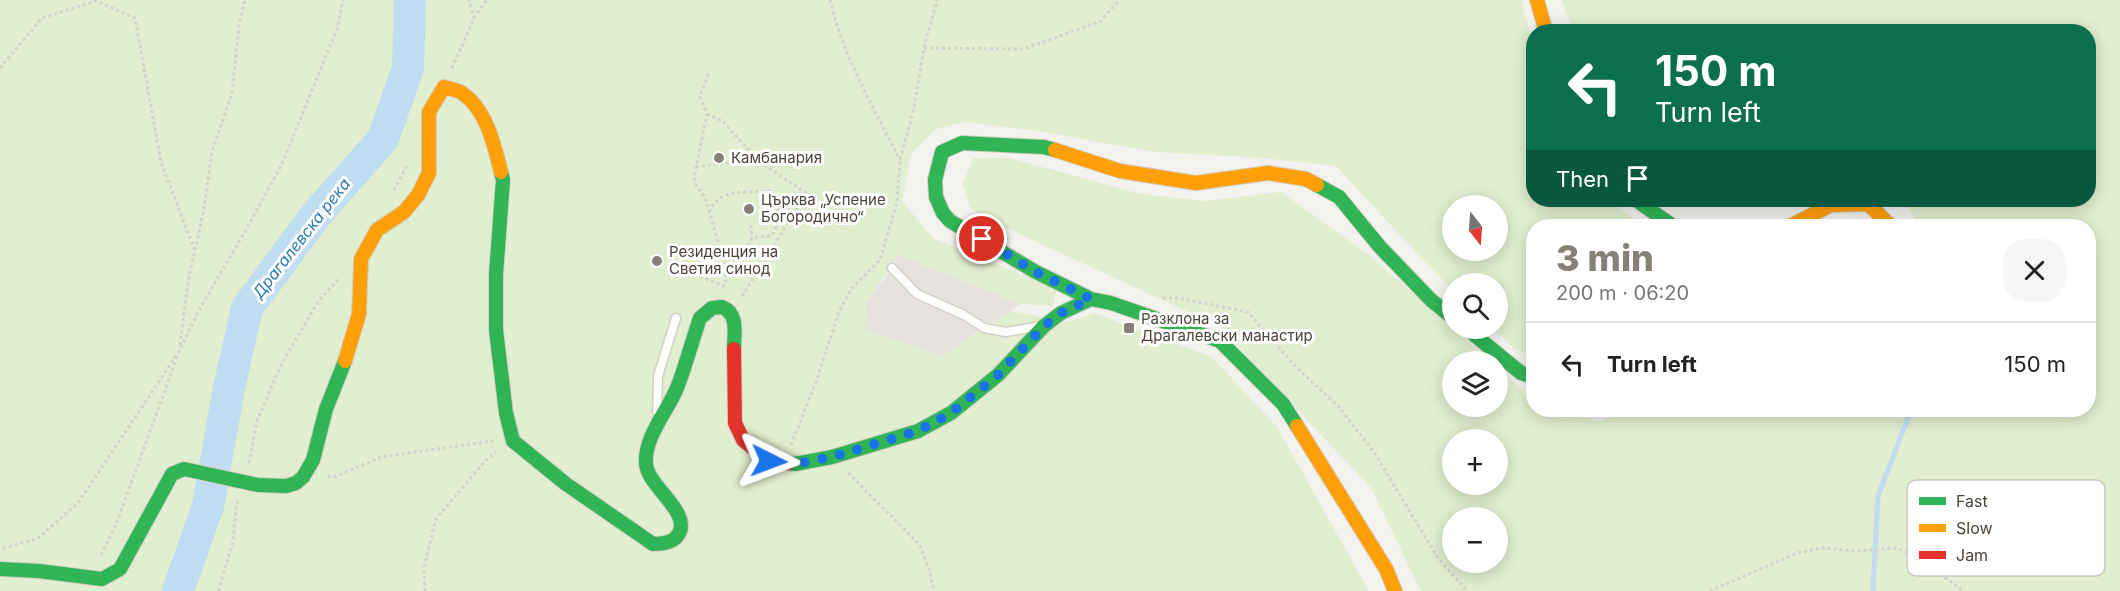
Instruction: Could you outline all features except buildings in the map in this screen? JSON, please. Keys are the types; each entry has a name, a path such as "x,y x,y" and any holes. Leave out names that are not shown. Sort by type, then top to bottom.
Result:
{"street":[{"path":"1537,0 1544,24"},
{"path":"0,569 39,571 102,579 120,569 172,474 184,470 278,488 296,483 306,474 319,444 326,410 347,361 352,342 359,314 363,252 377,230 404,212 418,195 429,173 429,112 435,98 444,87 461,92 480,111 495,147 503,180 496,274 496,330 506,414 513,441 566,484 638,536 653,544 665,544 674,539 680,533 682,524 680,515 674,506 657,489 648,474 647,448 672,398 700,318 712,307 722,307 732,313 735,423 743,440 769,461 795,464 832,457 918,431 951,413 998,375 1044,326 1061,313 1091,299"},
{"path":"1395,591 1386,569 1283,404 1220,341 1111,303 1091,299 1036,272 950,221 940,211 935,194 935,175 942,152 962,143 1044,147 1120,171 1196,183 1268,173 1306,178 1339,197 1380,247 1442,309"},
{"path":"1646,207 1663,219"},
{"path":"1804,219 1828,207"},
{"path":"1871,207 1884,219"},
{"path":"1479,339 1526,375"}],"lane":[{"path":"891,268 917,294 964,315 984,328 1006,332 1044,326"},
{"path":"655,430 658,376 676,318"}],"path":[{"path":"0,548 37,539 78,503 180,350 188,282 212,151 232,93 239,25 245,0"},
{"path":"90,578 116,525 180,350 199,310 281,166 336,29 342,0"},
{"path":"469,0 474,19"},
{"path":"444,87 474,19 487,0"},
{"path":"830,0 835,22 867,97 900,160"},
{"path":"769,461 791,446 816,382 839,311 852,288 880,260 897,202 900,160 913,112 924,48 937,0"},
{"path":"924,48 1024,49 1101,21 1119,0"},
{"path":"0,68 42,18 96,1 135,18 160,162 195,251"},
{"path":"708,74 700,97 708,114 696,167 696,185 705,197 724,262 725,284"},
{"path":"708,114 723,121 758,161 805,192 802,201 732,313"},
{"path":"696,167 758,161"},
{"path":"390,199 409,163"},
{"path":"709,213 720,197 727,194 770,191 778,198 778,224"},
{"path":"753,238 771,236 794,196 802,201"},
{"path":"712,307 753,238 751,225"},
{"path":"683,270 725,284"},
{"path":"218,591 233,542 236,508 245,482 258,421 281,365 319,300 341,276"},
{"path":"306,474 334,477 381,457 491,441 513,441"},
{"path":"424,591 424,567 436,519 486,460 513,441"},
{"path":"832,457 920,544 934,591"},
{"path":"1710,591 1797,553 1823,548 1857,551 1896,548 1907,552"},
{"path":"1943,576 1963,591"}],"green space":[{"path":"0,0 1521,0 1528,24 1526,207 1619,207 1633,219 1526,219 1526,353 1513,348 1504,339 1508,339 1508,273 1442,273 1442,279 1336,166 1262,158 1156,152 1031,130 966,122 936,129 911,154 902,201 934,239 1057,288 1053,306 1021,304 899,255 866,303 941,356 1011,311 1068,322 1095,313 1212,357 1277,427 1369,591 0,591"},
{"path":"1562,0 2120,0 2120,591 1421,591 1371,488 1219,326 987,219 970,208 963,184 973,158 1010,158 1141,194 1206,201 1281,192 1368,254 1442,319 1442,339 1465,339 1479,351 1442,351 1442,417 1508,417 1508,377 1526,393 1526,417 1580,417 1599,421 1610,417 2096,417 2096,219 1915,219 1908,207 2096,207 2096,24 1571,24"}],"shaded area":[{"path":"899,255 1021,304 941,356 865,330 866,303"}],"waterway":[{"name":"Драгалевска река","path":"178,591 208,506 229,388 247,308 316,215 383,139 408,68 410,0"},
{"path":"1873,591 1878,496 1908,417"}],"traffic: fast":[{"path":"1055,150 1044,147 962,143 942,152 935,180 936,197 943,213 950,221 1036,272 1091,299 1111,303 1220,341 1283,404 1297,426"},
{"path":"501,172 503,180 496,274 496,330 506,413 513,441 566,484 653,544 673,540 681,527 680,518 675,509 649,473 646,454 652,434 677,388 700,318 712,308 722,307 731,314 734,325 734,349"},
{"path":"1317,185 1339,197 1380,247 1442,309"},
{"path":"1646,207 1663,219"},
{"path":"788,463 795,464 832,457 918,431 951,413 998,375 1044,326 1061,313 1091,299"},
{"path":"1479,339 1526,375"},
{"path":"0,569 39,571 102,579 120,569 172,474 184,469 258,485 286,486 296,483 303,477 313,460 326,409 345,361"}],"traffic: slow":[{"path":"1537,0 1544,24"},
{"path":"345,361 359,314 361,259 377,230 404,212 418,195 429,173 429,112 444,87 462,93 478,109 488,129 501,172"},
{"path":"1055,150 1120,171 1196,183 1268,173 1306,179 1317,185"},
{"path":"1804,219 1827,207"},
{"path":"1871,207 1884,219"},
{"path":"1297,426 1386,569 1395,591"}],"traffic: jam":[{"path":"734,349 735,423 743,440 769,461 788,463"}],"place":[{"name":"Камбанария","path":"719,158"},
{"name":"Църква „Успение Богородично“","path":"749,209"},
{"name":"Резиденция на Светия синод","path":"657,261"},
{"name":"Разклона за Драгалевски манастир","path":"1129,328"}],"route":[{"path":"769,461 795,464 832,457 918,431 951,413 998,375 1044,326 1061,313 1091,299 1036,272 982,239"}]}
